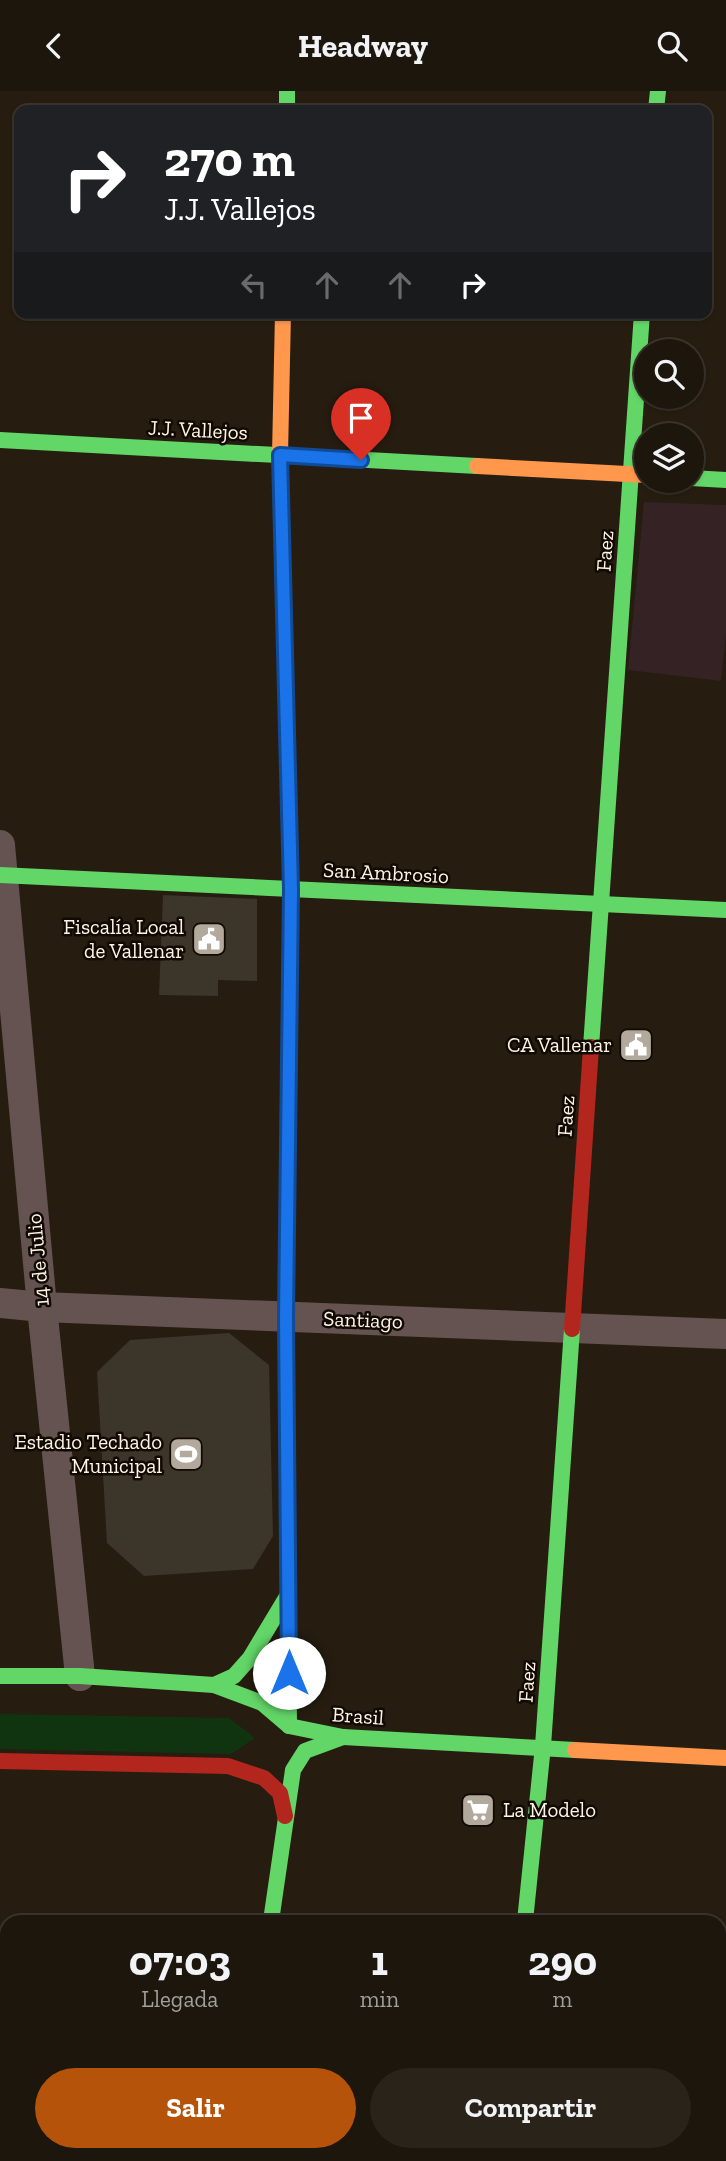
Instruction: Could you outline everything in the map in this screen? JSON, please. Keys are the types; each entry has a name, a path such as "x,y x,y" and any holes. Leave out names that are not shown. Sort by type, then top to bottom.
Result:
{"main road":[{"path":"283,319 280,455 291,889 286,1317 289,1726 284,1744"},
{"name":"Faez","path":"639,423 642,319"},
{"name":"J.J. Vallejos","path":"0,440 634,475"},
{"path":"704,478 726,479"},
{"name":"Faez","path":"526,1915 543,1746 602,904 636,493"},
{"name":"San Ambrosio","path":"1,875 726,910"},
{"path":"214,1685 234,1676 250,1658 289,1593"},
{"name":"Brasil","path":"0,1677 80,1676 214,1685 262,1703 289,1726 343,1737 726,1758"},
{"path":"272,1915 293,1770 305,1751 343,1737"},
{"path":"0,1761 228,1766 257,1766 270,1762"},
{"path":"228,1766 264,1778 280,1793 285,1816"}],"street":[{"name":"14 de Julio","path":"0,845 42,1307 80,1676"},
{"name":"Santiago","path":"0,1303 42,1307 726,1334"}],"shaded area":[{"path":"644,502 726,505 726,633 721,681 628,670"}],"green space":[{"path":"0,1714 229,1718 255,1738 231,1754 0,1749"}],"building":[{"name":"Fiscalía Local de Vallenar","path":"163,895 257,899 257,981 218,980 218,996 159,995"},
{"name":"Estadio Techado Municipal","path":"229,1333 269,1365 273,1536 253,1569 144,1576 107,1543 97,1372 130,1340"}],"traffic: fast":[{"path":"287,91 287,105"},
{"path":"657,105 658,91"},
{"path":"591,1047 642,319"},
{"path":"0,440 477,466"},
{"path":"704,479 726,480"},
{"path":"287,726 291,889 286,1317 289,1726"},
{"path":"0,875 726,910"},
{"path":"526,1915 543,1746 572,1329"},
{"path":"214,1685 234,1676 250,1658 289,1593"},
{"path":"0,1676 80,1676 214,1685 262,1703 289,1726 343,1737 575,1750"},
{"path":"272,1915 293,1770 305,1751 343,1737"}],"traffic: slow":[{"path":"283,319 280,455 287,726"},
{"path":"477,466 634,474"},
{"path":"575,1750 726,1758"}],"traffic: jam":[{"path":"572,1329 591,1047"},
{"path":"0,1761 228,1766 264,1778 280,1793 285,1816"}],"place":[{"name":"Fiscalía Local de Vallenar","path":"209,939"},
{"name":"CA Vallenar","path":"636,1045"},
{"name":"Estadio Techado Municipal","path":"186,1454"},
{"name":"La Modelo","path":"478,1810"}],"route":[{"path":"289,1673 286,1317 291,889 280,455 361,460"}]}
